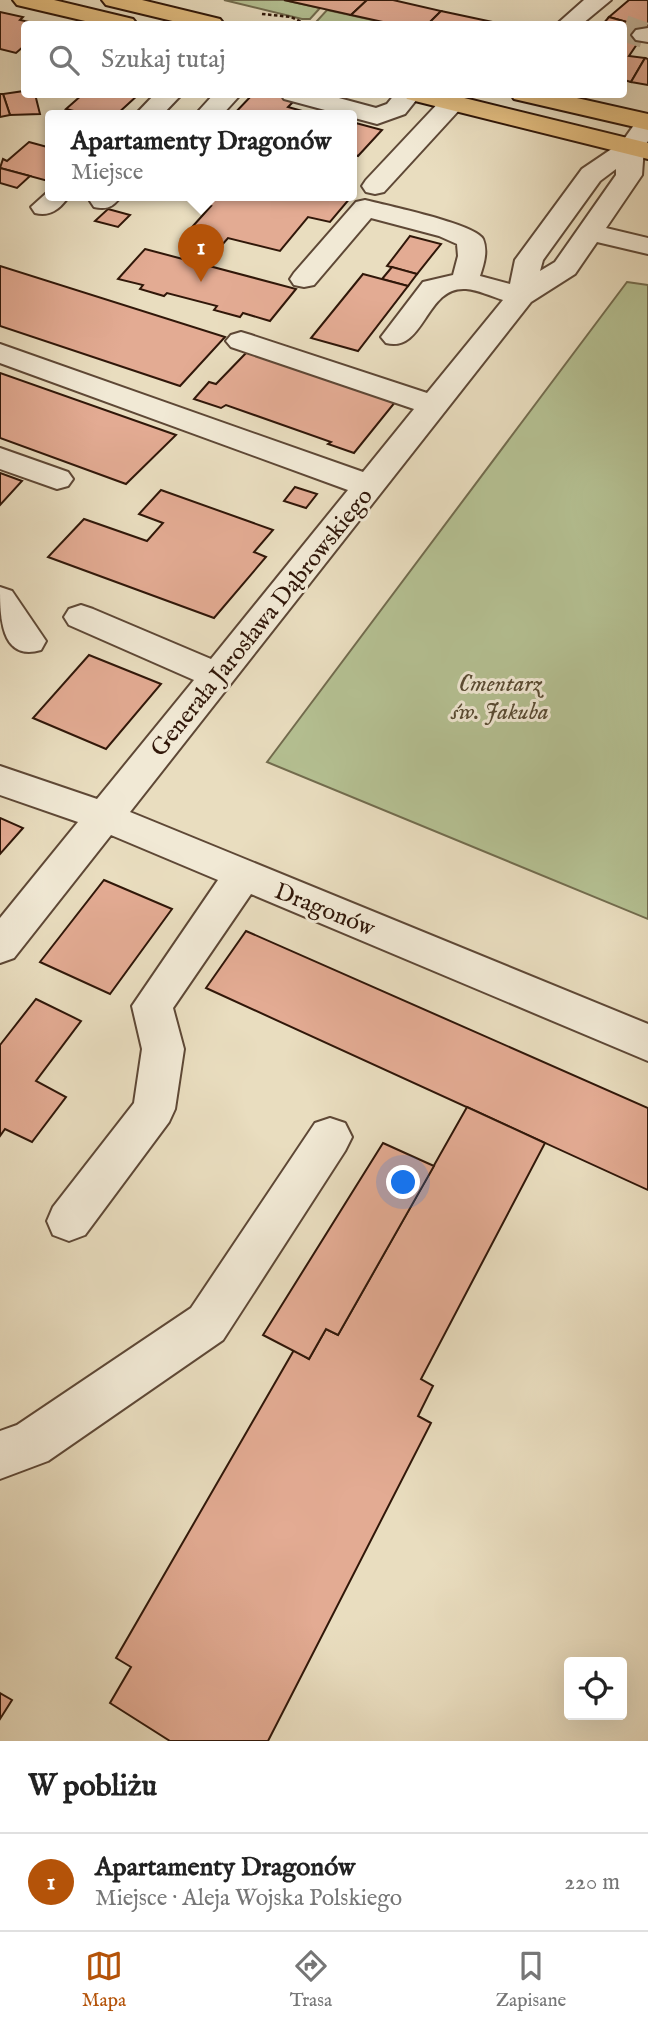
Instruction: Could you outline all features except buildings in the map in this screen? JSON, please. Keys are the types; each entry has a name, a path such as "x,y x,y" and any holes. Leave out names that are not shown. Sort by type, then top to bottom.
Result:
{"main road":[{"path":"25,0 112,21"},
{"path":"114,0 200,21"},
{"path":"432,98 640,149"},
{"path":"541,98 648,122"}],"street":[{"path":"153,110 166,98"},
{"path":"308,98 354,110"},
{"path":"377,116 396,109 406,98"},
{"path":"361,188 452,103"},
{"path":"357,111 393,121 396,130 361,188"},
{"name":"Generała Jarosława Dąbrowskiego","path":"0,947 521,296 565,268 629,175 648,122"},
{"name":"Generała Jarosława Dąbrowskiego","path":"521,296 529,260 591,174 640,149"},
{"path":"361,188 470,240 472,256 465,280"},
{"path":"304,279 353,201"},
{"path":"590,232 648,246"},
{"path":"396,337 433,288 465,280 521,296"},
{"path":"241,341 433,405"},
{"path":"0,353 369,486"},
{"path":"0,458 57,479"},
{"path":"0,599 29,640"},
{"path":"81,617 217,676"},
{"name":"Dragonów","path":"0,780 105,817 648,1043"},
{"path":"69,1221 153,1108 163,1049 152,1006 242,876"},
{"path":"0,1455 31,1444 208,1324 330,1137"}],"path":[{"path":"262,14 298,21"}],"green space":[{"path":"224,0 284,0 320,8 310,19 302,19"},
{"path":"327,10 377,21 317,21"},
{"name":"Cmentarz św. Jakuba","path":"627,282 648,285 648,919 267,762"}],"tunnel":[{"path":"627,29 644,35"}],"place":[{"name":"Apartamenty Dragonów","path":"201,282"}]}
